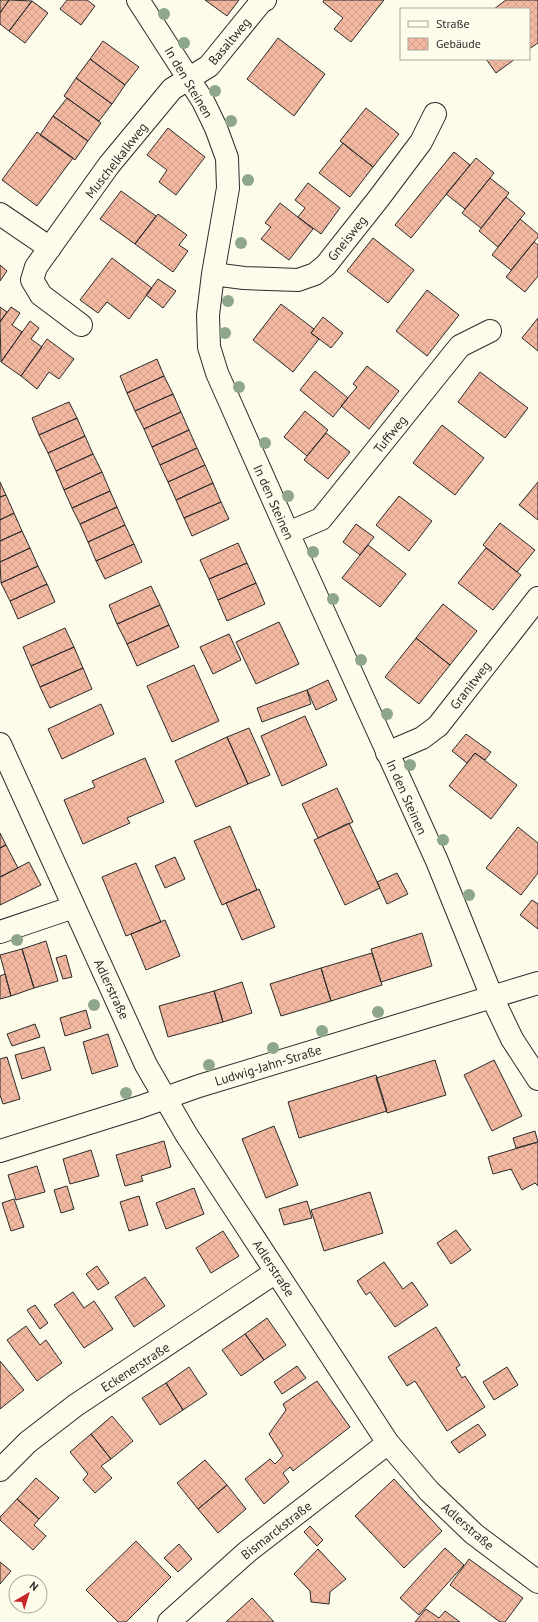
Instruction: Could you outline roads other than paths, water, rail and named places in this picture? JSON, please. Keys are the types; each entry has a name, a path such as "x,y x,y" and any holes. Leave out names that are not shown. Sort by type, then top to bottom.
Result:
{"street":[{"name":"In den Steinen","path":"138,0 203,101 216,128 227,158 228,188 213,274 208,315 209,347 217,372 288,533 437,861 492,997 512,1038 538,1079"},
{"name":"Basaltweg","path":"188,78 209,66 261,2 266,0"},
{"name":"Muschelkalkweg","path":"81,325 41,295 32,280 36,267 109,165 172,89 188,78"},
{"name":"Gneisweg","path":"213,274 244,278 298,280 315,274 326,265 379,198 421,142 435,114"},
{"path":"0,214 50,248"},
{"name":"Tuffweg","path":"288,533 321,519 460,346 490,331"},
{"name":"Granitweg","path":"387,753 422,738 438,726 538,598"},
{"name":"Adlerstraße","path":"0,744 146,1065 186,1134 388,1443 429,1491 474,1534 538,1582"},
{"path":"0,932 74,907"},
{"name":"Ludwig-Jahn-Straße","path":"0,1151 199,1086 538,983"},
{"name":"Eckenerstraße","path":"0,1470 28,1442 76,1405 276,1272"},
{"name":"Bismarckstraße","path":"169,1622 247,1552 388,1443"}]}
